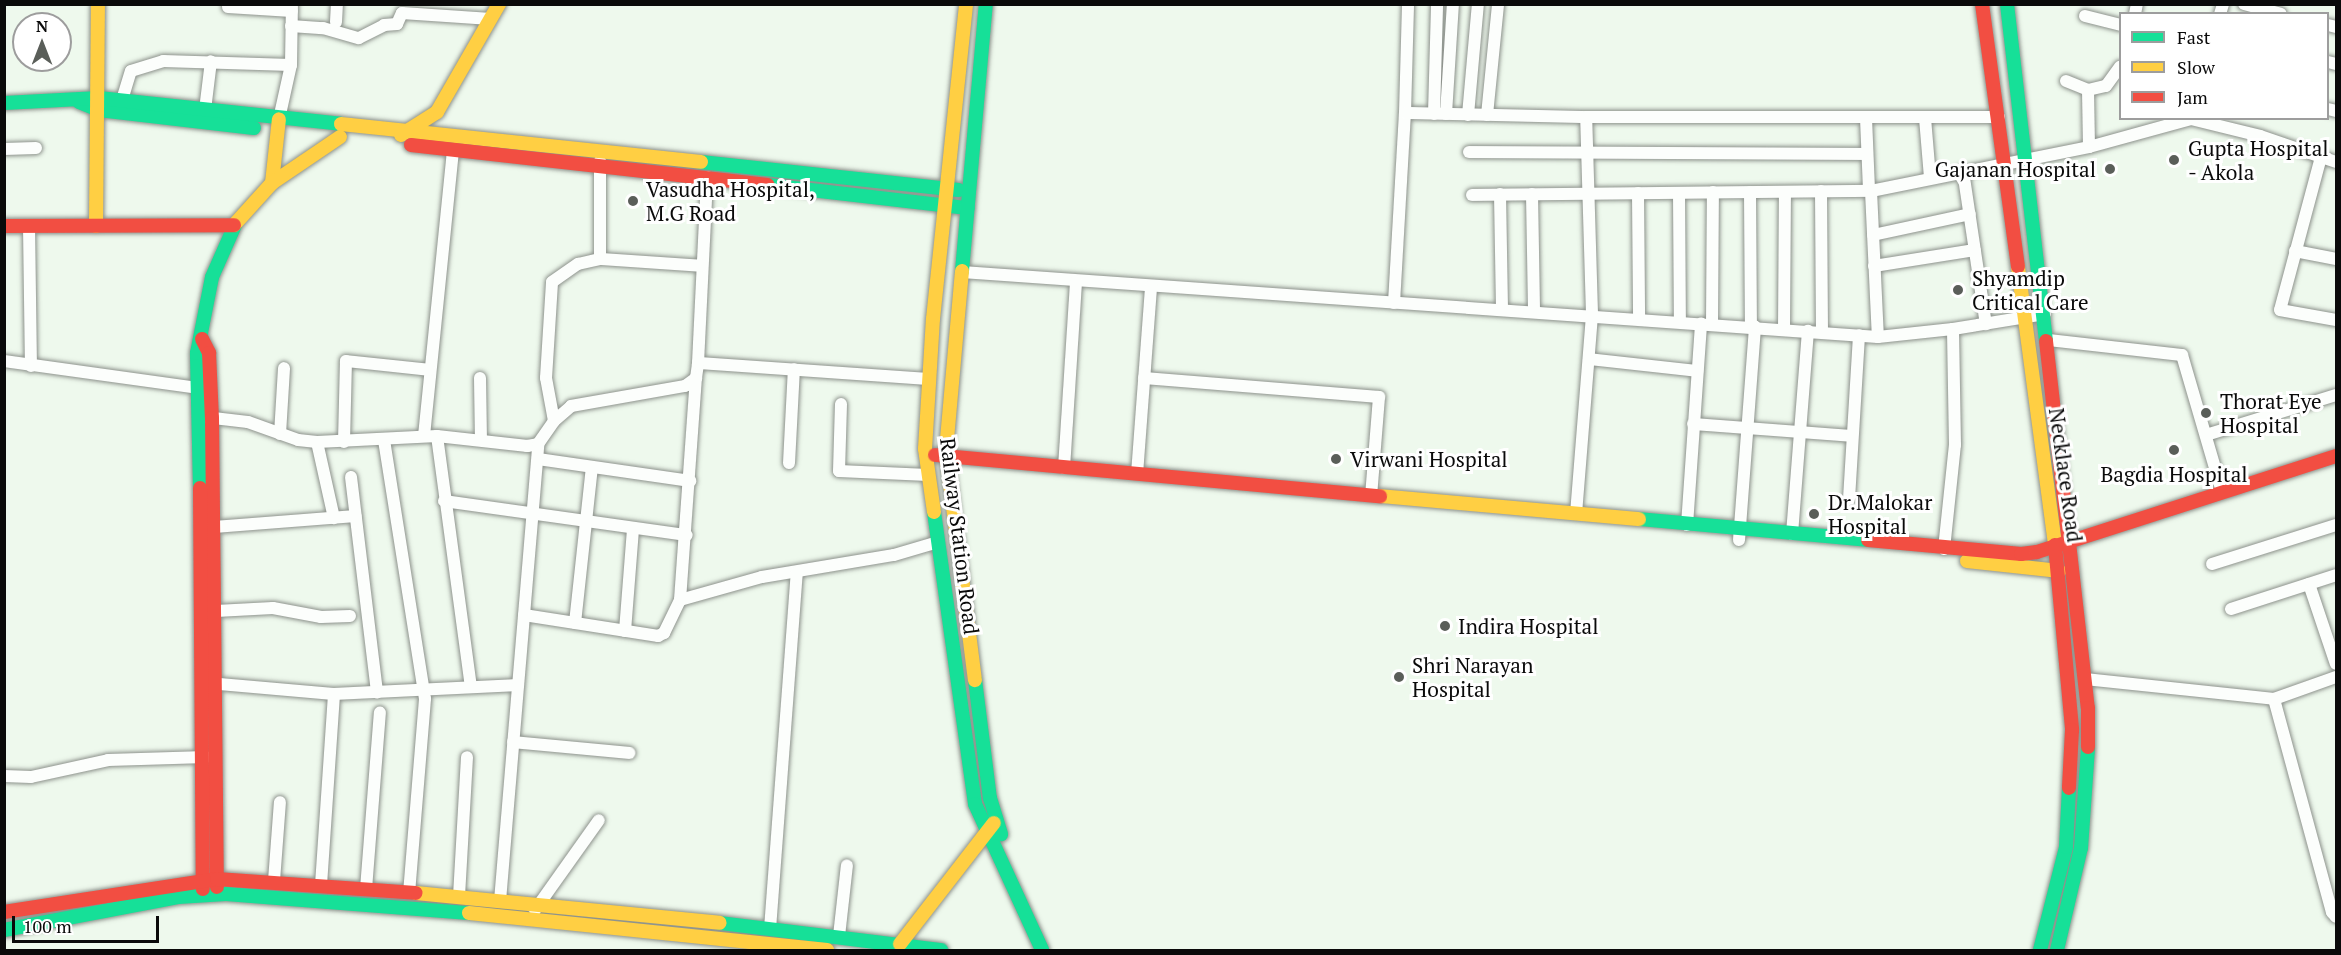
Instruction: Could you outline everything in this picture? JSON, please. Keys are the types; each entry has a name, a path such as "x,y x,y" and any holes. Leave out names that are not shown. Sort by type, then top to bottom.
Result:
{"main road":[{"path":"390,142 437,112 498,4"},
{"name":"Railway Station Road","path":"966,4 929,379 927,465 975,804 986,833 1042,951"},
{"name":"Railway Station Road","path":"986,4 947,462 954,537 995,822 1056,951"},
{"name":"Necklace Road","path":"1982,4 2059,571 2070,699 2072,769 2066,847 2040,951"},
{"name":"Necklace Road","path":"2007,4 2072,541 2087,699 2088,777 2081,848 2058,951"},
{"path":"96,226 99,104 98,5"},
{"path":"4,103 72,100 278,125 404,133 450,143"},
{"path":"99,104 122,100 205,110 340,137 390,142 450,143 970,191"},
{"path":"437,112 450,143"},
{"path":"272,183 278,125"},
{"path":"206,417 199,388 197,353 202,339 212,277 235,225 272,183 340,137"},
{"path":"601,158 707,177 968,208"},
{"path":"4,226 235,225"},
{"path":"202,339 209,353 206,417 211,683 210,879"},
{"path":"927,465 947,462 1064,468 1687,525 1739,535 1792,534 2021,554 2072,541 2337,456"},
{"path":"947,462 1739,535 2059,571"},
{"path":"207,483 214,526 216,611 206,757 211,894"},
{"path":"2070,699 2087,699"},
{"path":"900,944 995,822"},
{"path":"2066,847 2081,848"},
{"path":"4,912 210,879 274,881 459,896 839,936 941,951"},
{"path":"4,930 211,894 530,918 827,951"}],"street":[{"path":"98,5 104,4"},
{"path":"336,22 337,4"},
{"path":"1394,303 1405,113 1408,4"},
{"path":"1437,4 1440,114"},
{"path":"1440,114 1453,4"},
{"path":"1468,115 1478,4"},
{"path":"1487,115 1498,4"},
{"path":"2244,4 2274,12"},
{"path":"228,7 292,8 291,65 278,125"},
{"path":"291,26 323,28 359,38 384,25 397,24 402,13 491,19"},
{"path":"2085,16 2119,24"},
{"path":"122,100 131,71 163,61 291,65"},
{"path":"205,110 211,61"},
{"path":"2066,81 2088,90 2106,86 2119,70"},
{"path":"2088,90 2089,147"},
{"path":"1405,113 1586,117 1998,117"},
{"path":"1576,514 1593,314 1586,194 1586,117"},
{"path":"1866,118 1878,337"},
{"path":"1925,118 1930,178"},
{"path":"1472,195 1870,191 2005,162 2089,147 2187,120"},
{"path":"2195,120 2260,136 2337,162"},
{"path":"450,143 430,370 431,436 444,501 471,687"},
{"path":"4,149 36,148"},
{"path":"1469,152 1586,155 1867,154"},
{"path":"2320,157 2280,310 2337,320"},
{"path":"600,259 601,158"},
{"path":"1963,171 1986,324"},
{"path":"524,615 661,635 680,600 687,535 698,363 707,177"},
{"path":"1821,191 1822,332"},
{"path":"1687,525 1697,371 1707,324 1713,192"},
{"path":"1739,535 1753,327 1750,192"},
{"path":"1784,329 1785,192"},
{"path":"1638,193 1639,318"},
{"path":"1679,193 1680,321"},
{"path":"1500,194 1502,309"},
{"path":"1532,194 1534,311"},
{"path":"1873,235 1970,214"},
{"path":"29,226 31,366"},
{"path":"1874,266 1975,250"},
{"path":"2295,251 2337,259"},
{"path":"554,421 546,378 549,287 578,264 600,259 702,266"},
{"path":"962,272 1151,287 1593,314 1878,337 1953,329 2045,314"},
{"path":"1064,468 1076,281"},
{"path":"1137,474 1151,287"},
{"path":"1944,549 1955,445 1953,329"},
{"path":"1792,534 1808,331"},
{"path":"1849,499 1858,334"},
{"path":"2048,340 2182,355 2191,398 2206,435 2222,492"},
{"path":"1589,359 1697,371"},
{"path":"4,361 199,388"},
{"path":"344,442 346,361 430,370"},
{"path":"698,363 929,379"},
{"path":"280,434 284,368"},
{"path":"789,463 794,369"},
{"path":"480,378 481,440"},
{"path":"500,901 538,444 554,421 571,406 685,386 696,378"},
{"path":"1144,378 1379,398 1371,496"},
{"path":"2206,435 2337,395"},
{"path":"841,404 839,471 927,465"},
{"path":"206,417 248,422 280,434 317,442 431,436 538,444"},
{"path":"1693,424 1852,436"},
{"path":"384,440 424,687 409,892"},
{"path":"317,442 334,518"},
{"path":"538,459 690,481"},
{"path":"575,623 592,467"},
{"path":"351,477 377,692"},
{"path":"444,501 586,523 687,535"},
{"path":"214,526 356,516"},
{"path":"2212,564 2337,525"},
{"path":"625,631 633,529"},
{"path":"680,600 762,577 797,573 894,555 938,542"},
{"path":"770,929 797,573"},
{"path":"2231,609 2337,575"},
{"path":"2309,584 2337,663"},
{"path":"216,611 273,608 314,617 350,616"},
{"path":"2085,679 2274,699 2337,677"},
{"path":"211,683 334,694 424,687 518,685"},
{"path":"321,885 334,694"},
{"path":"2274,699 2332,912 2337,917"},
{"path":"366,889 380,714"},
{"path":"513,742 629,753"},
{"path":"4,776 31,777 108,760 206,757"},
{"path":"459,896 467,757"},
{"path":"274,881 280,802"},
{"path":"530,918 599,820"},
{"path":"839,936 847,865"}],"traffic: fast":[{"path":"962,271 986,4"},
{"path":"2007,4 2046,341"},
{"path":"4,103 99,98 341,124"},
{"path":"79,102 99,110 254,128"},
{"path":"701,162 958,190"},
{"path":"768,185 968,208"},
{"path":"200,488 197,353 212,277 235,225"},
{"path":"934,512 975,804 1042,950"},
{"path":"1639,519 1868,540"},
{"path":"975,680 990,798 1001,834"},
{"path":"2057,950 2081,848 2088,747"},
{"path":"2040,950 2066,847 2069,788"},
{"path":"4,930 178,897 226,894 469,913"},
{"path":"720,923 941,950"}],"traffic: slow":[{"path":"96,226 98,4"},
{"path":"401,135 437,112 499,4"},
{"path":"934,512 925,449 933,319 966,4"},
{"path":"272,183 279,119"},
{"path":"341,124 701,162"},
{"path":"234,225 272,183 340,137"},
{"path":"2018,267 2055,545"},
{"path":"962,271 946,451 975,680"},
{"path":"1380,496 1639,519"},
{"path":"1967,561 2059,571"},
{"path":"900,944 994,823"},
{"path":"416,893 720,923"},
{"path":"469,913 827,950"}],"traffic: jam":[{"path":"1982,4 2018,267"},
{"path":"411,145 768,185"},
{"path":"4,226 234,225"},
{"path":"202,339 209,353 212,418 217,887"},
{"path":"2046,341 2088,708 2088,747"},
{"path":"935,455 1380,496"},
{"path":"1868,540 2021,554 2037,552 2336,456"},
{"path":"200,488 203,889"},
{"path":"2055,545 2072,730 2069,788"},
{"path":"4,912 217,879 416,893"}],"place":[{"name":"Gupta Hospital - Akola","path":"2174,160"},
{"name":"Gajanan Hospital","path":"2110,169"},
{"name":"Vasudha Hospital, M.G Road","path":"633,201"},
{"name":"Shyamdip Critical Care","path":"1958,290"},
{"name":"Thorat Eye Hospital","path":"2206,413"},
{"name":"Bagdia Hospital","path":"2174,450"},
{"name":"Virwani Hospital","path":"1336,459"},
{"name":"Dr.Malokar Hospital","path":"1814,514"},
{"name":"Indira Hospital","path":"1445,626"},
{"name":"Shri Narayan Hospital","path":"1399,677"}]}
